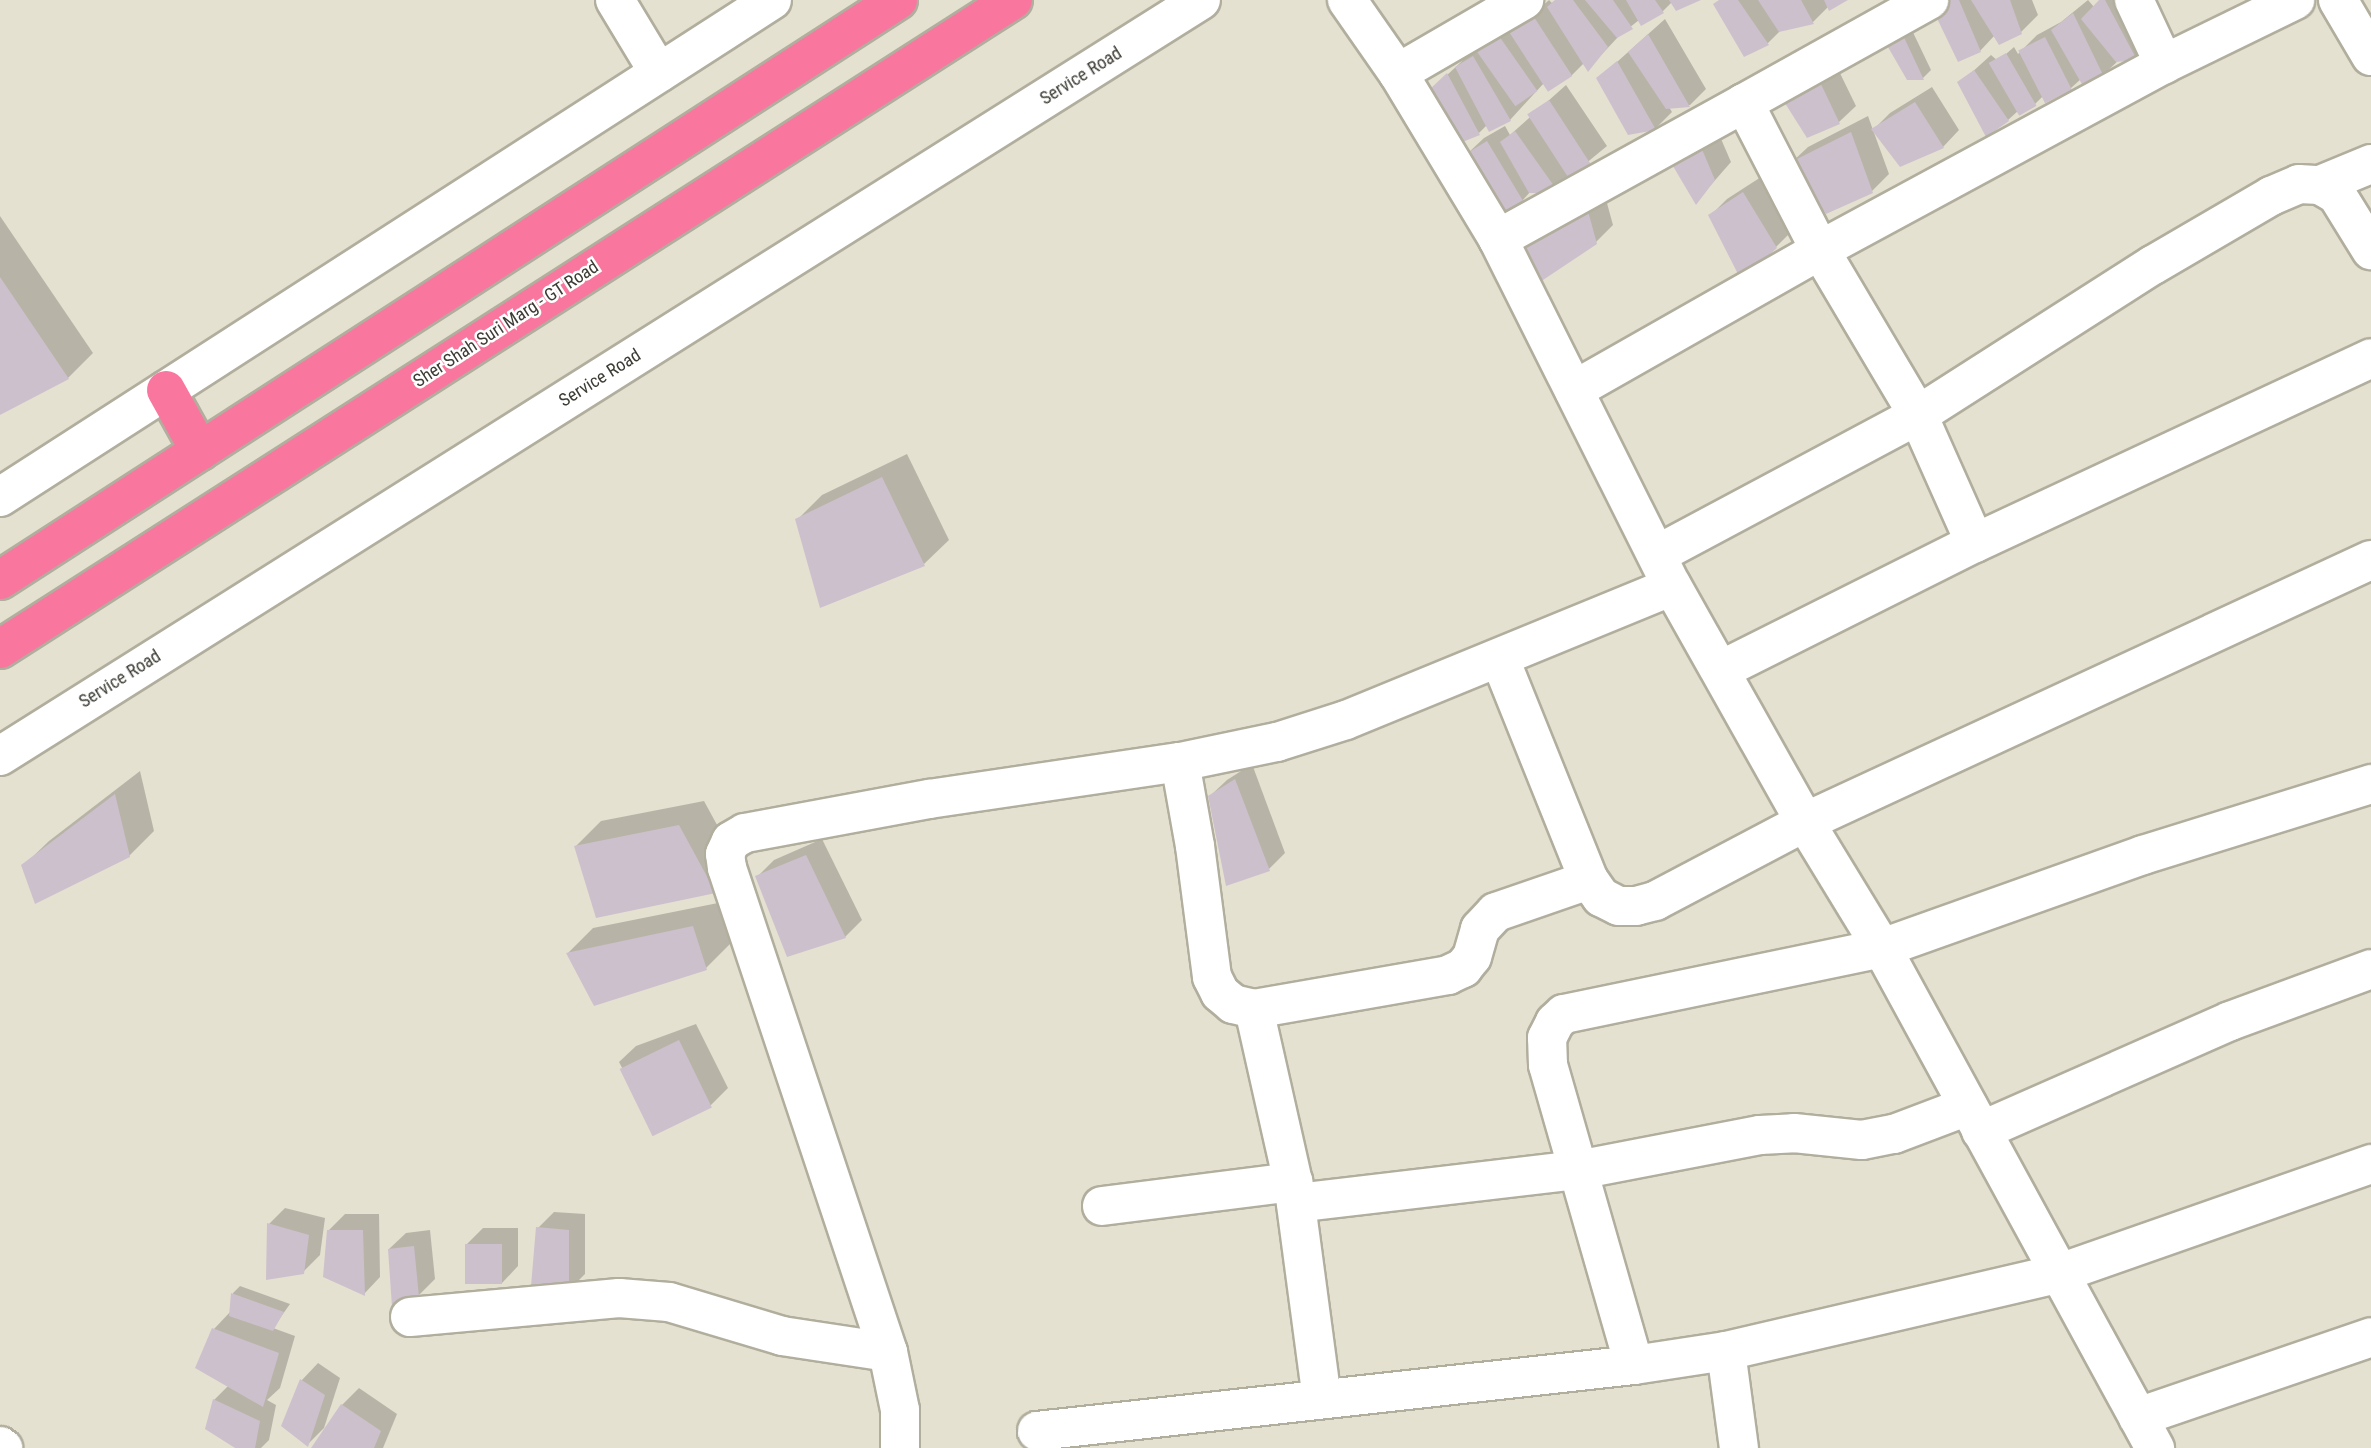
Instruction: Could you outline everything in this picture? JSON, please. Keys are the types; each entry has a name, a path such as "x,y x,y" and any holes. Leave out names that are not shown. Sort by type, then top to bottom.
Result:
{"highway":[{"path":"0,580 898,0"},
{"name":"Sher Shah Suri Marg - GT Road","path":"0,649 1013,0"},
{"path":"166,390 200,451"}],"street":[{"path":"615,0 659,73"},
{"path":"0,498 772,0"},
{"name":"Service Road","path":"0,756 1201,0"},
{"path":"1347,0 1398,73 1498,239 1665,570 1805,822 1882,948 2060,1273 2147,1439 2371,1337"},
{"path":"1398,73 1524,0"},
{"path":"1498,239 1929,0"},
{"path":"2134,0 2164,64"},
{"path":"1574,390 1820,250 2164,64 2295,0"},
{"path":"2338,0 2371,56"},
{"path":"1744,103 1820,250 1918,415 1975,543"},
{"path":"900,1448 900,1410 888,1352 727,868 725,854 732,841 745,833 929,799 1180,762 1277,742 1346,720 1500,659 1665,570 1918,415 2153,265 2271,196 2299,184 2320,185 2371,164"},
{"path":"2320,185 2337,195 2371,250"},
{"path":"1721,670 1975,543 2371,358"},
{"path":"1500,659 1588,880 1601,897 1619,906 1655,901 1805,822 2371,560"},
{"path":"1180,762 1195,846 1212,977 1220,993 1233,1004 1254,1009 1448,975 1463,968 1472,957 1480,929 1496,912 1588,880"},
{"path":"1634,1365 1545,1051 1547,1038 1555,1022 1564,1014 1882,948 2143,855 2371,785"},
{"path":"1102,1206 1578,1170 1760,1135 1794,1132 1862,1140 1894,1135 1975,1119 2371,969"},
{"path":"1254,1009 1295,1193 1322,1399"},
{"path":"1037,1431 1109,1437 1322,1399 1634,1365 1726,1351 2060,1273 2371,1164"},
{"path":"410,1318 618,1298 669,1302 782,1336 888,1352"},
{"path":"1726,1351 1740,1448"}],"building":[{"path":"1555,0 1573,0 1608,47 1588,72 1547,7"},
{"path":"1585,0 1613,0 1633,29 1617,38"},
{"path":"1626,0 1655,0 1664,13 1641,26"},
{"path":"1669,0 1701,0 1676,11"},
{"path":"1719,0 1738,0 1769,45 1744,57 1713,4"},
{"path":"1758,0 1801,0 1814,24 1779,32"},
{"path":"1824,0 1848,0 1829,11"},
{"path":"1947,0 1959,0 1981,52 1958,62 1932,8"},
{"path":"1971,0 2010,0 2022,34 1999,45"},
{"path":"2099,0 2105,0 2137,60 2116,62 2081,19"},
{"path":"2073,13 2104,77 2083,86 2051,30"},
{"path":"1532,14 1572,76 1548,92 1508,30"},
{"path":"1901,31 1924,80 1907,80 1881,35"},
{"path":"1648,34 1690,107 1666,109 1628,52"},
{"path":"1499,36 1537,91 1515,106 1477,51"},
{"path":"2045,37 2072,90 2045,103 2018,51"},
{"path":"2006,53 2036,106 2019,116 1989,63"},
{"path":"1473,56 1511,121 1489,132 1455,67"},
{"path":"1617,61 1656,130 1628,135 1596,78"},
{"path":"1974,70 2009,121 1986,137 1957,82"},
{"path":"1447,73 1480,135 1460,143 1430,89"},
{"path":"1819,80 1840,124 1807,138 1783,100"},
{"path":"1549,100 1591,165 1569,179 1527,114"},
{"path":"1915,102 1944,148 1900,167 1871,129"},
{"path":"1515,131 1559,193 1529,193 1500,142"},
{"path":"1851,132 1873,193 1826,214 1789,163"},
{"path":"1698,140 1715,180 1696,205 1667,156"},
{"path":"1487,141 1524,202 1501,215 1465,154"},
{"path":"1743,192 1777,248 1741,280 1708,215"},
{"path":"1585,200 1597,244 1534,286 1520,250"},
{"path":"0,277 69,379 0,415"},
{"path":"882,477 925,566 820,608 795,519"},
{"path":"1235,779 1270,871 1226,886 1208,796"},
{"path":"115,794 130,857 35,904 21,865"},
{"path":"679,825 716,893 596,918 574,846"},
{"path":"806,855 846,938 787,957 755,876"},
{"path":"693,926 707,970 594,1006 566,953"},
{"path":"679,1040 712,1107 653,1136 620,1069"},
{"path":"267,1223 309,1235 304,1274 266,1280"},
{"path":"536,1227 569,1230 569,1293 531,1286"},
{"path":"327,1230 363,1230 365,1296 323,1277"},
{"path":"465,1244 502,1244 502,1284 465,1284"},
{"path":"414,1246 419,1297 392,1307 388,1249"},
{"path":"231,1293 284,1312 273,1331 229,1316"},
{"path":"212,1328 279,1353 263,1407 195,1368"},
{"path":"300,1379 325,1395 308,1447 281,1426"},
{"path":"213,1399 260,1421 255,1448 235,1448 205,1429"},
{"path":"341,1404 381,1431 374,1448 311,1448"}]}
